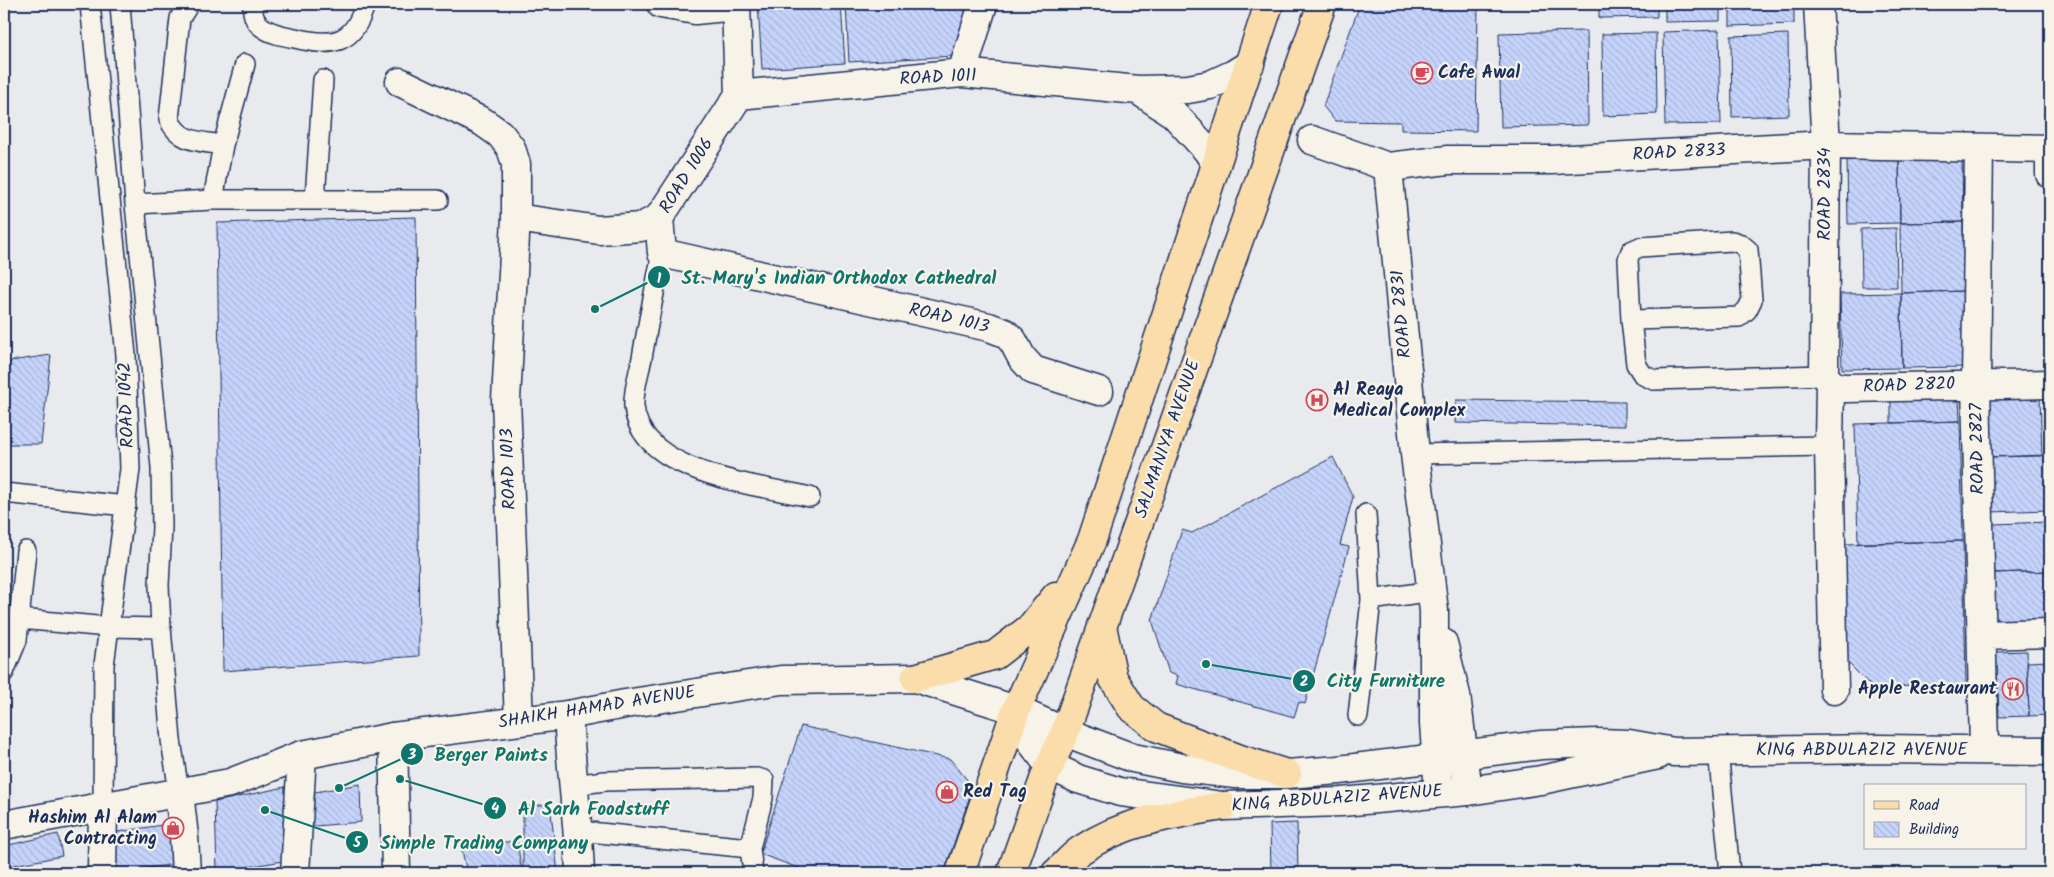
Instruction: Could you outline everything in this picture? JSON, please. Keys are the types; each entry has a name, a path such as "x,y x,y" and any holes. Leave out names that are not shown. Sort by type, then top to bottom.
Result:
{"main road":[{"path":"960,873 1016,710 1092,540 1269,4"},
{"name":"SALMANIYA AVENUE","path":"1011,873 1050,765 1065,732 1322,4"},
{"path":"915,678 994,656 1030,628 1053,601 1092,540"},
{"path":"1102,626 1114,678 1131,707 1156,726 1240,759 1287,774"},
{"path":"1056,873 1081,850 1129,824 1170,814 1223,806"}],"street":[{"path":"661,4 695,10 736,5 739,95"},
{"path":"962,73 983,4"},
{"name":"ROAD 2834","path":"1818,4 1826,145 1827,379 1834,690"},
{"name":"ROAD 1011","path":"739,95 962,73 1138,90 1188,89 1210,85 1250,64"},
{"name":"ROAD 1013","path":"400,82 483,122 500,134 511,148 516,164 516,218 506,400 518,721"},
{"name":"ROAD 1011","path":"1138,90 1174,114 1207,150 1216,164"},
{"name":"ROAD 1006","path":"662,253 660,218 739,95"},
{"name":"ROAD 2833","path":"1312,140 1388,167 1448,160 1552,160 1826,145 2050,149"},
{"name":"ROAD 2827","path":"1979,148 1976,384 1984,750"},
{"path":"2050,149 2050,174"},
{"name":"ROAD 2831","path":"1388,167 1415,454 1433,601"},
{"path":"516,218 599,230 641,227 660,218"},
{"name":"ROAD 1013","path":"662,253 1005,333 1014,341 1022,358 1033,370 1099,392"},
{"name":"ROAD 2820","path":"1827,379 1838,388 2050,384"},
{"path":"1433,601 1456,695 1465,754 1468,791"},
{"path":"1433,601 1433,670 1439,793"},
{"path":"1982,635 2050,633"},
{"name":"SHAIKH HAMAD AVENUE","path":"4,825 230,783 302,755 393,737 568,715 781,680 915,678 1016,710"},
{"name":"KING ABDULAZIZ AVENUE","path":"1016,710 1065,732 1133,758 1182,768 1235,774 1287,774 1541,745 1629,744 1674,752"},
{"name":"KING ABDULAZIZ AVENUE","path":"1016,710 1032,743 1050,765 1078,779 1120,792 1223,806 1341,802 1468,791 1541,780 1674,752 2050,751"},
{"path":"568,715 572,786 579,831 580,873"},
{"path":"393,737 396,873"},
{"path":"295,873 302,755"},
{"path":"179,792 186,873"},
{"path":"102,873 103,807"}],"lane":[{"name":"ROAD 1042","path":"90,4 126,355 130,469 108,627 103,693 103,807"},
{"name":"ROAD 1042","path":"120,4 135,204 162,497 159,585 161,628 171,740 179,792"},
{"path":"190,4 180,18 169,119 173,129 181,136 223,145"},
{"path":"254,4 252,13 260,27 275,34 318,44 335,42 349,35 360,22 365,4"},
{"path":"212,200 223,145 244,64"},
{"path":"315,199 323,80"},
{"path":"135,204 212,200 438,200"},
{"path":"1631,320 1738,317 1747,310 1752,300 1748,250 1741,244 1732,241 1640,247 1631,251 1628,259 1631,320 1636,364 1643,375 1654,380 1827,379"},
{"name":"ROAD 1006","path":"662,253 637,383 634,405 638,426 653,445 669,458 707,474 810,497"},
{"path":"1415,454 1829,446"},
{"path":"4,493 126,506"},
{"path":"1358,716 1371,600 1366,514"},
{"path":"4,672 17,640 26,551"},
{"path":"1371,600 1433,601"},
{"path":"20,619 108,627 161,628"},
{"path":"1718,751 1730,873"},
{"path":"572,786 606,781 757,778 764,780 765,787 750,848 753,873"},
{"path":"579,831 750,848"}],"building":[{"path":"758,4 841,4 845,63 762,69"},
{"path":"846,4 968,4 954,56 849,62"},
{"path":"1360,4 1478,4 1476,131 1401,130 1401,122 1335,121 1323,106"},
{"path":"1599,4 1657,4 1657,17 1599,18"},
{"path":"1665,4 1720,4 1720,21 1665,22"},
{"path":"1730,4 1794,4 1794,24 1730,26"},
{"path":"1719,30 1721,124 1665,125 1663,32"},
{"path":"1587,31 1588,125 1501,127 1499,33"},
{"path":"1656,33 1657,114 1603,116 1602,34"},
{"path":"1788,34 1789,115 1732,117 1731,36"},
{"path":"1962,154 1963,222 1900,223 1899,156"},
{"path":"1899,156 1900,223 1848,224 1847,157"},
{"path":"416,217 419,656 223,671 217,223"},
{"path":"1963,222 1964,291 1901,293 1900,223"},
{"path":"1896,228 1897,287 1862,287 1861,229"},
{"path":"1964,291 1966,367 1902,368 1901,293"},
{"path":"1901,293 1902,368 1842,369 1840,294"},
{"path":"51,355 41,444 4,444 4,362"},
{"path":"2040,395 2042,456 1991,457 1990,396"},
{"path":"1959,396 1960,421 1891,423 1891,398"},
{"path":"1456,400 1625,402 1625,426 1455,423"},
{"path":"1960,421 1963,541 1858,543 1855,424"},
{"path":"2047,455 2049,510 1990,512 1988,457"},
{"path":"1333,457 1353,497 1340,545 1349,547 1305,704 1299,702 1294,717 1176,684 1178,676 1169,673 1152,620 1182,530 1192,533"},
{"path":"2050,522 2050,571 1994,573 1993,524"},
{"path":"1963,541 1966,685 1872,687 1846,661 1843,544"},
{"path":"2050,571 2050,627 1996,628 1994,573"},
{"name":"Apple Restaurant","path":"2027,651 2029,716 1999,717 1996,652"},
{"path":"2050,661 2050,715 2029,716 2027,662"},
{"path":"801,726 950,759 973,787 944,873 812,873 760,854"},
{"path":"360,784 361,822 304,827 304,794"},
{"path":"285,787 289,860 217,872 215,802"},
{"path":"550,804 558,873 523,873 523,807"},
{"path":"1297,823 1298,873 1271,873 1270,824"},
{"path":"169,824 175,864 116,873 111,833"},
{"path":"58,834 62,856 4,867 4,846"},
{"path":"517,841 522,873 467,873 461,846"},
{"path":"1201,868 1225,873 1163,873 1180,869"}],"place":[{"name":"Cafe Awal","path":"1422,73"},
{"name":"St. Mary's Indian Orthodox Cathedral","path":"595,309"},
{"name":"Al Reaya Medical Complex","path":"1317,400"},
{"name":"City Furniture","path":"1206,664"},
{"name":"Apple Restaurant","path":"2013,689"},
{"name":"Al Sarh Foodstuff","path":"400,779"},
{"name":"Berger Paints","path":"339,788"},
{"name":"Red Tag","path":"947,792"},
{"name":"Simple Trading Company","path":"265,810"},
{"name":"Hashim Al Alam Contracting","path":"173,828"}]}
